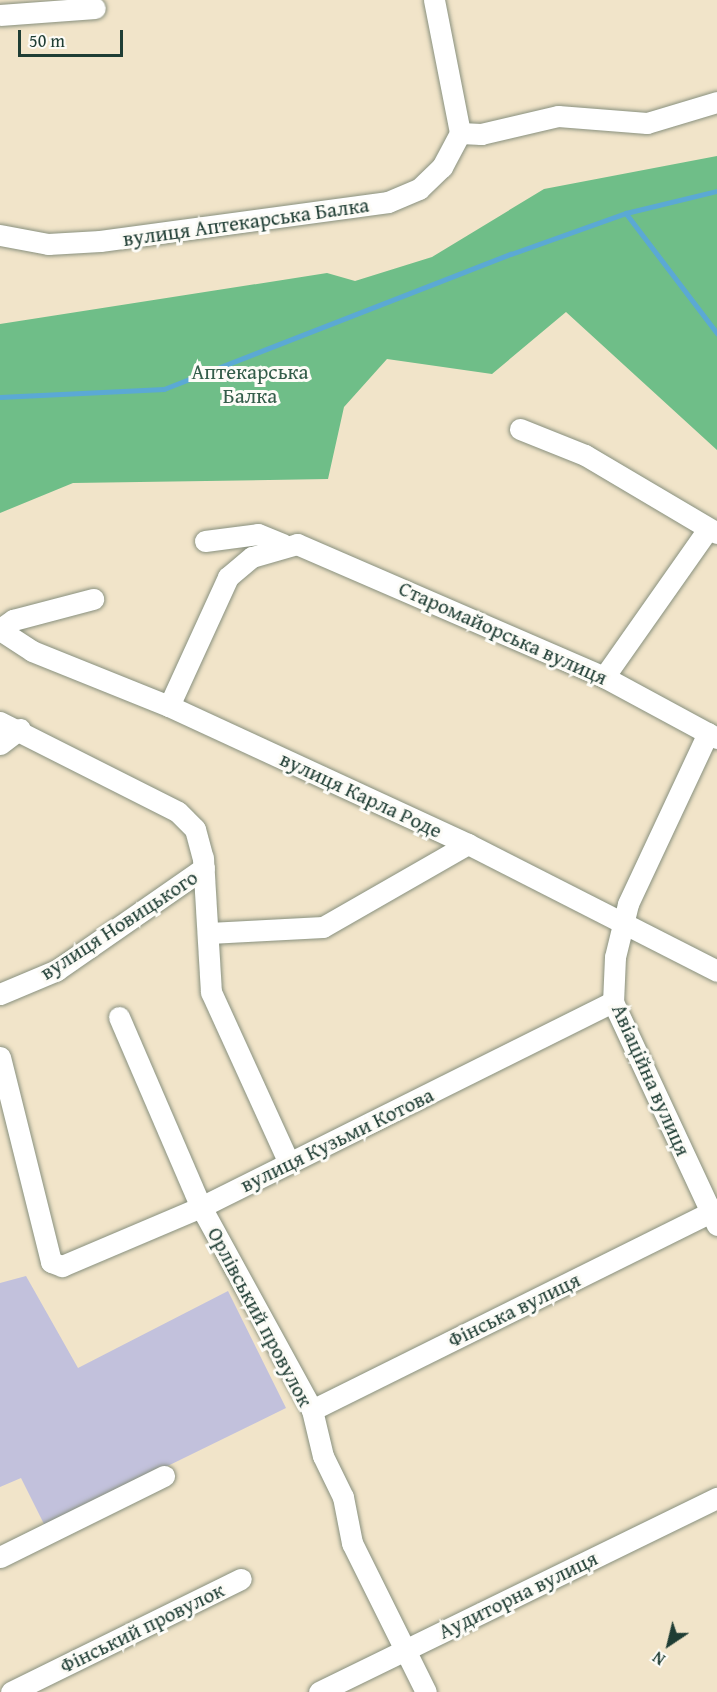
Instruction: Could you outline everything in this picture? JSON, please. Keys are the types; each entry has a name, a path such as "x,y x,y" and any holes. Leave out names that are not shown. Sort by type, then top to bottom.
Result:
{"street":[{"path":"434,0 460,133 481,134 558,116 647,123 717,102"},
{"path":"0,15 95,8"},
{"name":"вулиця Аптекарська Балка","path":"0,235 48,244 100,241 388,202 419,189 442,167 460,133"},
{"path":"520,429 585,455 712,531 604,677"},
{"name":"Старомайорська вулиця","path":"205,541 258,534 283,544 317,549 604,677 713,736"},
{"path":"169,706 228,577 252,557 283,544"},
{"path":"0,629 13,620 93,599"},
{"name":"вулиця Карла Роде","path":"0,629 32,651 169,706 468,844 622,927 717,971"},
{"name":"вулиця Новицького","path":"0,722 20,729 178,812 195,829 204,868 211,992 289,1163"},
{"path":"0,744 20,729"},
{"name":"Авіаційна вулиця","path":"713,736 622,927 613,1002 715,1216"},
{"path":"209,933 323,927 468,844"},
{"name":"вулиця Новицького","path":"0,993 57,970 204,868"},
{"name":"вулиця Кузьми Котова","path":"0,1057 56,1266 201,1207 613,1002"},
{"name":"Орлівський провулок","path":"119,1017 201,1207 312,1410 323,1456 344,1497 352,1543 426,1692"},
{"name":"Фінська вулиця","path":"312,1410 715,1216"},
{"path":"0,1557 164,1476"},
{"name":"Аудиторна вулиця","path":"319,1692 717,1498"},
{"name":"Фінський провулок","path":"10,1692 241,1579"}],"shaded area":[{"path":"26,1276 78,1368 228,1291 286,1408 45,1526 21,1478 0,1487 0,1283"}],"green space":[{"name":"Аптекарська Балка","path":"717,156 717,450 566,312 492,374 387,359 344,407 328,479 73,483 0,513 0,324 327,273 355,281 432,257 544,189"}],"waterway":[{"path":"0,397 164,389 511,254 626,213 717,191"},
{"path":"626,213 717,333"}]}
